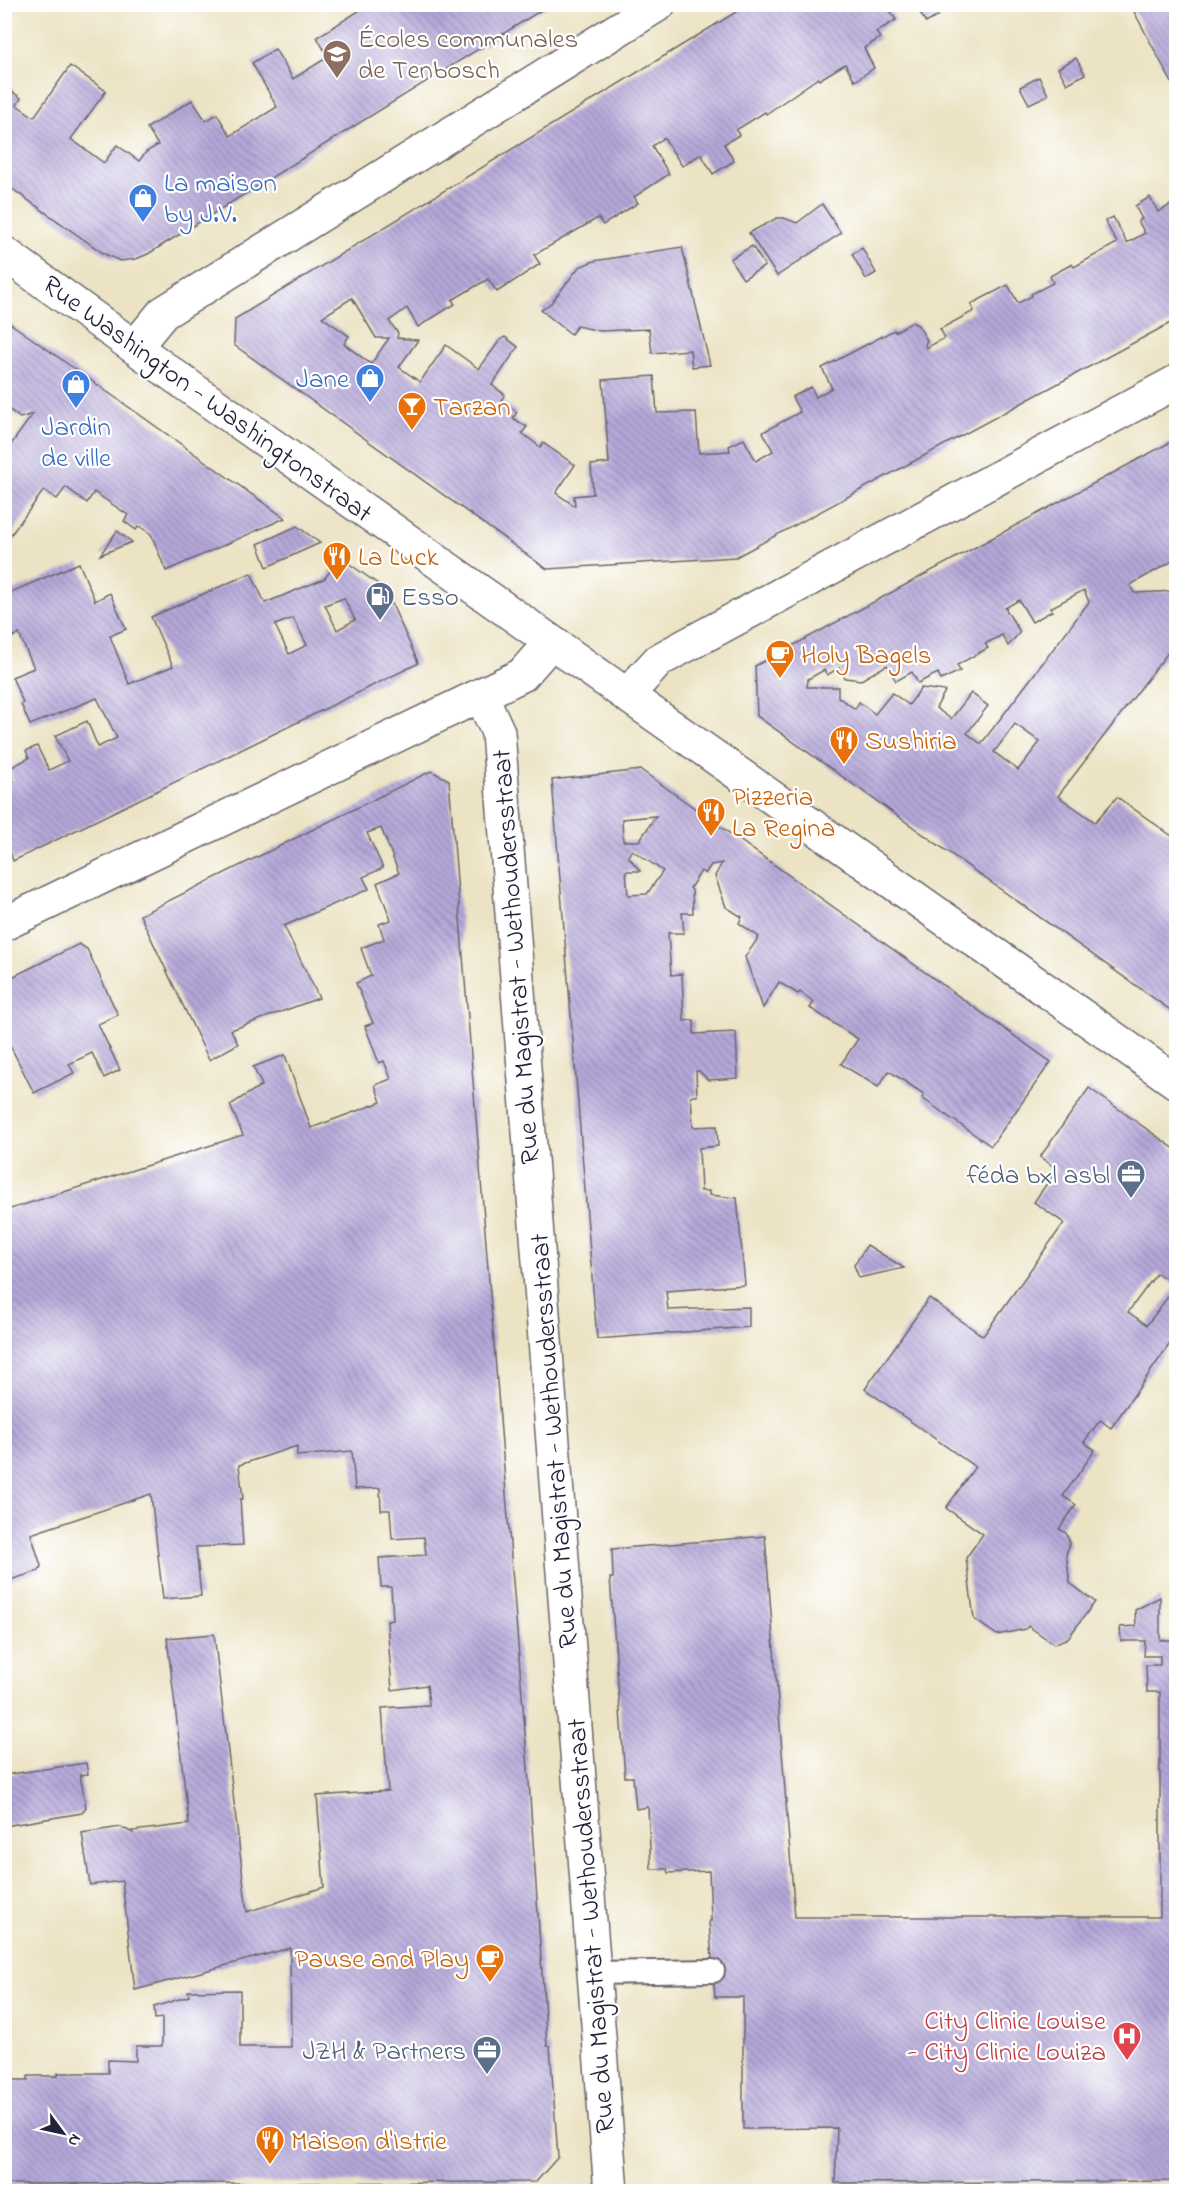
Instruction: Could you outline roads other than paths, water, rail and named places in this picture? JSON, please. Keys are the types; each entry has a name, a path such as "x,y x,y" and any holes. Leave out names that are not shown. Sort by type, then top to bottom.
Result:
{"street":[{"path":"135,347 163,313 659,4"},
{"name":"Rue Washington - Washingtonstraat","path":"4,253 1176,1082"},
{"path":"627,695 659,660 1176,382"},
{"path":"4,924 522,675 551,642"},
{"name":"Rue du Magistrat - Wethoudersstraat","path":"481,695 498,732 611,2192"}],"lane":[{"path":"594,1973 713,1971"}],"place":[{"name":"Écoles communales de Tenbosch","path":"337,80"},
{"name":"La maison by J.V.","path":"143,224"},
{"name":"Jane","path":"370,404"},
{"name":"Jardin de ville","path":"76,410"},
{"name":"Tarzan","path":"412,432"},
{"name":"La Luck","path":"337,582"},
{"name":"Esso","path":"380,622"},
{"name":"Holy Bagels","path":"780,680"},
{"name":"Sushiria","path":"844,766"},
{"name":"Pizzeria La Regina","path":"711,838"},
{"name":"féda bxl asbl","path":"1131,1200"},
{"name":"Pause and Play","path":"490,1984"},
{"name":"City Clinic Louise - City Clinic Louiza","path":"1127,2062"},
{"name":"JZH & Partners","path":"487,2076"},
{"name":"Maison d'Istrie","path":"270,2166"}]}
